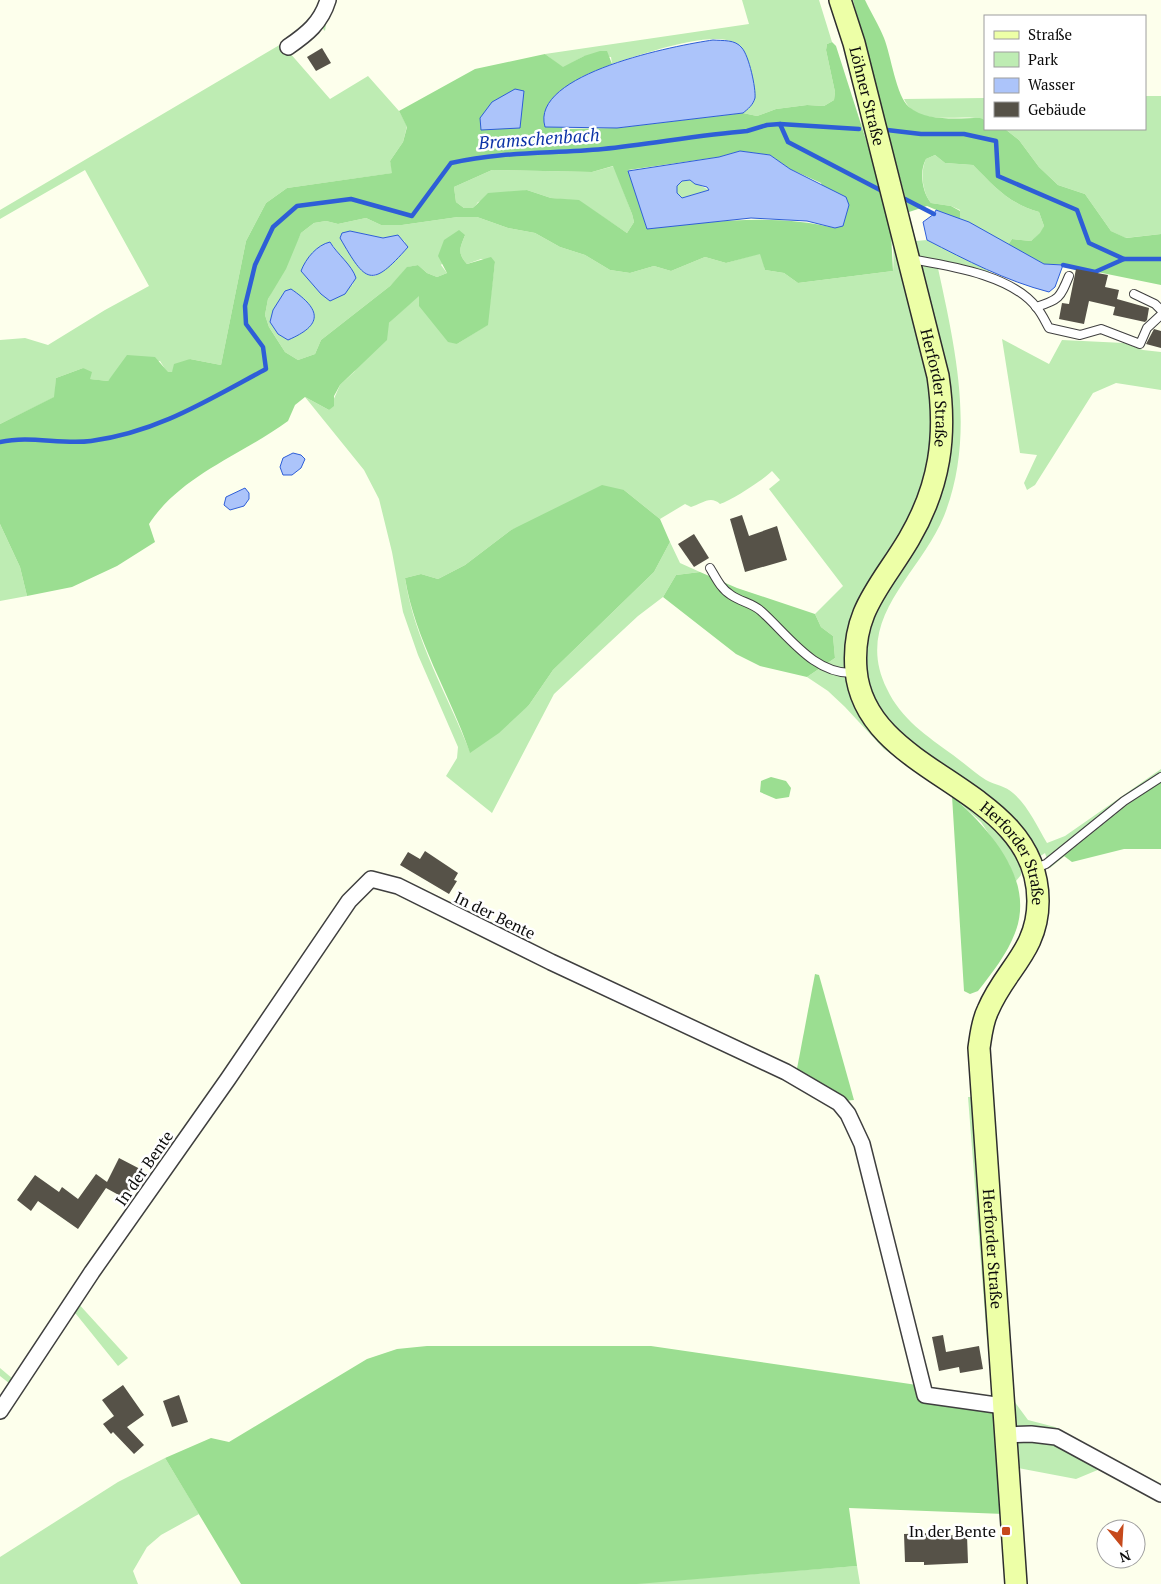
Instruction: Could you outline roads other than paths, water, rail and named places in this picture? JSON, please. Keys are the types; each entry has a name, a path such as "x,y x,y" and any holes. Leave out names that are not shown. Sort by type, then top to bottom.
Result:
{"main road":[{"name":"Löhner Straße","path":"840,0 854,43 892,193"},
{"name":"Herforder Straße","path":"892,193 938,376 943,432 940,459 934,484 910,538 871,596 862,614 855,646 856,673 865,701 887,732 906,750 1004,821 1026,850 1033,869 1038,902 1036,923 1029,944 988,1010 982,1026 979,1048 1016,1584"}],"street":[{"path":"288,47 312,30 320,19 328,0"},
{"name":"In der Bente","path":"0,1411 76,1294 228,1079 349,902 370,879 398,886 552,962 704,1032 786,1072 839,1103 848,1114 862,1144 925,1395 1003,1406"},
{"path":"1005,1435 1031,1434 1056,1437 1161,1494"}],"lane":[{"path":"909,259 992,278 1016,289 1036,307 1049,328 1080,335 1101,329 1140,344 1147,328 1161,315"},
{"path":"1036,307 1054,302 1061,297 1069,276"},
{"path":"1134,294 1155,304 1161,310"},
{"path":"710,568 723,589 755,607 793,643 828,669 840,674 856,673"},
{"path":"1033,869 1046,864 1124,801 1161,776"}],"water":[{"path":"713,40 736,43 745,52 753,80 755,98 752,105 743,113 617,128 545,127 546,108 560,91 582,77 640,55"},
{"path":"515,89 524,91 520,128 481,130 480,118 492,102"},
{"path":"740,151 770,155 790,169 846,197 849,205 843,226 835,228 807,221 751,218 647,229 628,171 719,157","holes":["690,180 695,184 707,187 709,190 682,198 677,193 677,186 682,181"]},
{"path":"936,210 969,222 1044,264 1063,265 1055,287 1049,292 1017,282 927,240 923,222 934,214"},
{"path":"350,231 383,238 398,235 408,247 385,270 370,275 363,272 356,264 340,238 342,233"},
{"path":"330,242 356,278 345,294 330,301 321,294 301,271 312,253"},
{"path":"291,289 309,304 313,310 314,317 313,323 308,329 288,340 278,334 270,322 273,310 285,291"},
{"path":"293,453 301,455 305,459 301,468 292,475 283,475 280,467 283,458"},
{"path":"245,488 249,493 249,499 244,506 230,510 224,505 226,497"}],"waterway":[{"path":"780,124 788,142 882,191"},
{"name":"Bramschenbach","path":"0,442 23,439 80,442 115,437 182,413 266,369 263,347 246,324 245,306 255,265 273,227 297,206 351,199 412,216 451,163 471,159 621,147 747,131 767,125 780,124 859,129"},
{"name":"Bramschenbach","path":"887,130 921,134 964,134 996,141 998,176 1077,210 1089,243 1124,259 1161,259"},
{"path":"905,199 934,214"},
{"path":"1063,265 1095,272 1124,259"}],"place":[{"name":"In der Bente","path":"1006,1531"}]}
